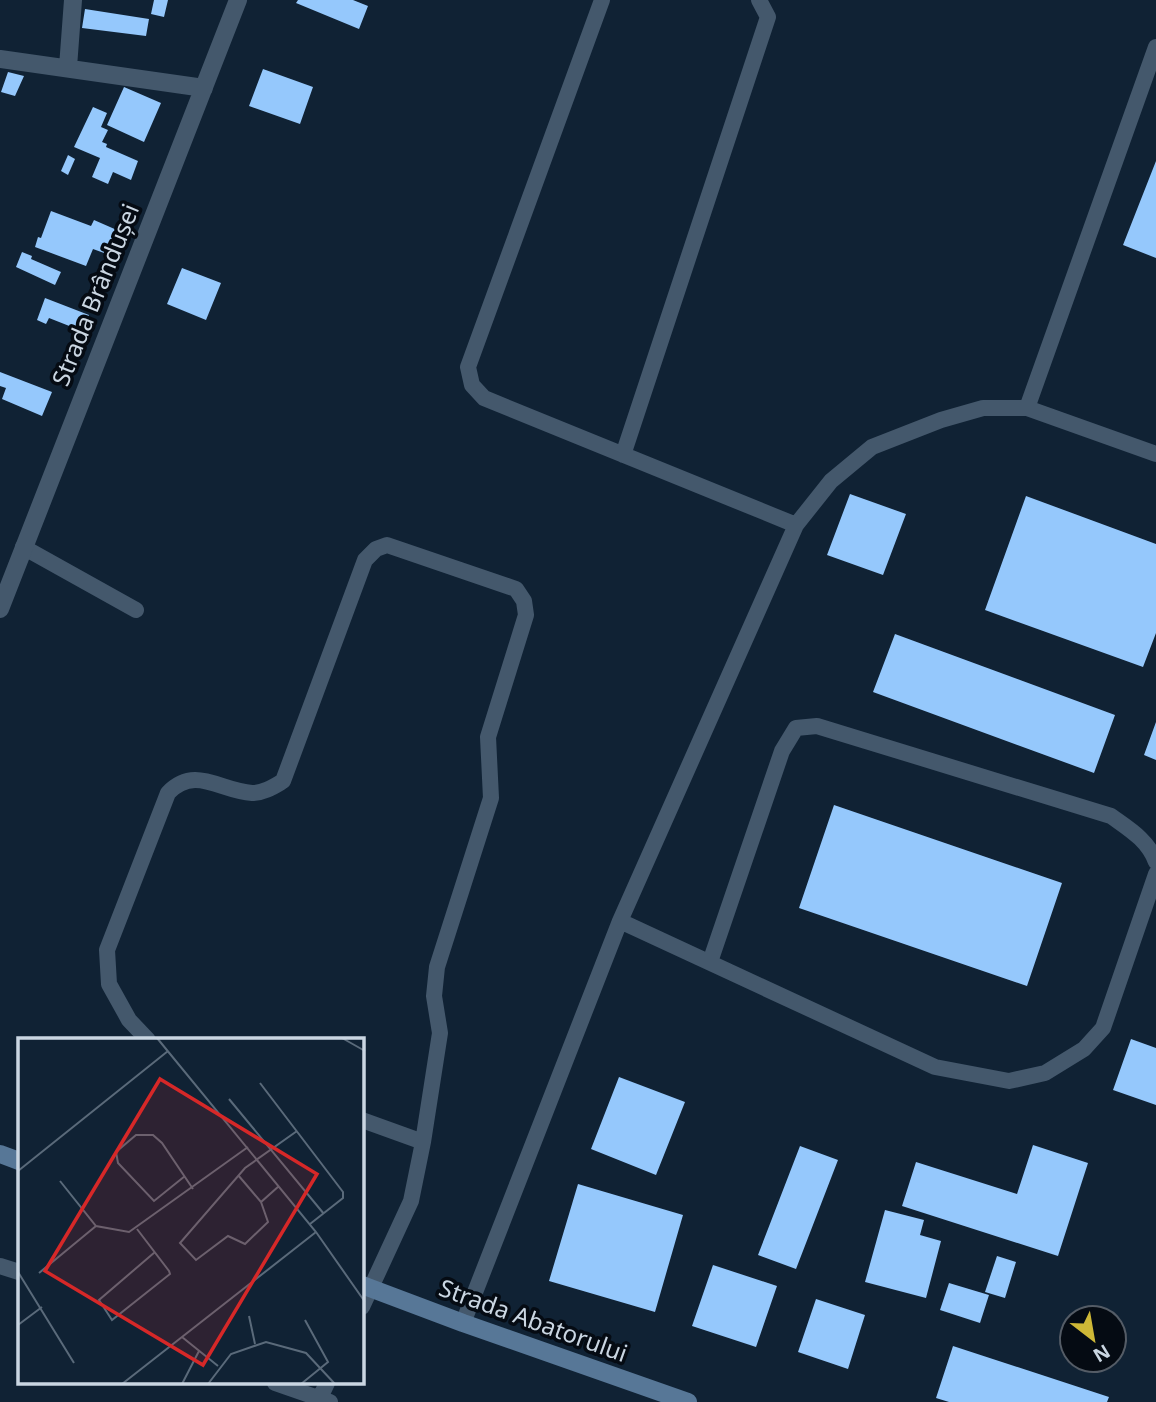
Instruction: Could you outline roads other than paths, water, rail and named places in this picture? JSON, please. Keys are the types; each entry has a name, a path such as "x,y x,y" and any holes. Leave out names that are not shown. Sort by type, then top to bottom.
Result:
{"street":[{"path":"68,67 73,0"},
{"name":"Strada Brândușei","path":"0,609 237,0"},
{"path":"0,59 204,88"},
{"path":"0,1154 18,1161"},
{"name":"Strada Abatorului","path":"367,1287 688,1402"}],"lane":[{"path":"602,0 468,367 471,385 484,398 796,525"},
{"path":"623,454 768,17 759,0"},
{"path":"1027,408 1156,47"},
{"path":"463,1323 620,921 796,525 831,481 872,447 941,420 983,408 1027,408 1156,454"},
{"path":"146,1038 129,1020 109,984 107,950 168,793 178,783 189,779 252,793 267,791 282,781 366,560 376,549 387,545 516,589 524,601 526,615 488,737 491,798 437,967 434,996 440,1033 424,1142 411,1201 367,1287"},
{"path":"23,547 136,610"},
{"path":"709,962 782,751 796,728 817,726 1111,816 1151,849 1156,862"},
{"path":"620,921 935,1067 1009,1081 1045,1073 1084,1049 1103,1028 1156,874"},
{"path":"364,1121 424,1142"},
{"path":"0,1266 18,1272"},
{"path":"278,1384 322,1401 327,1384"}]}
